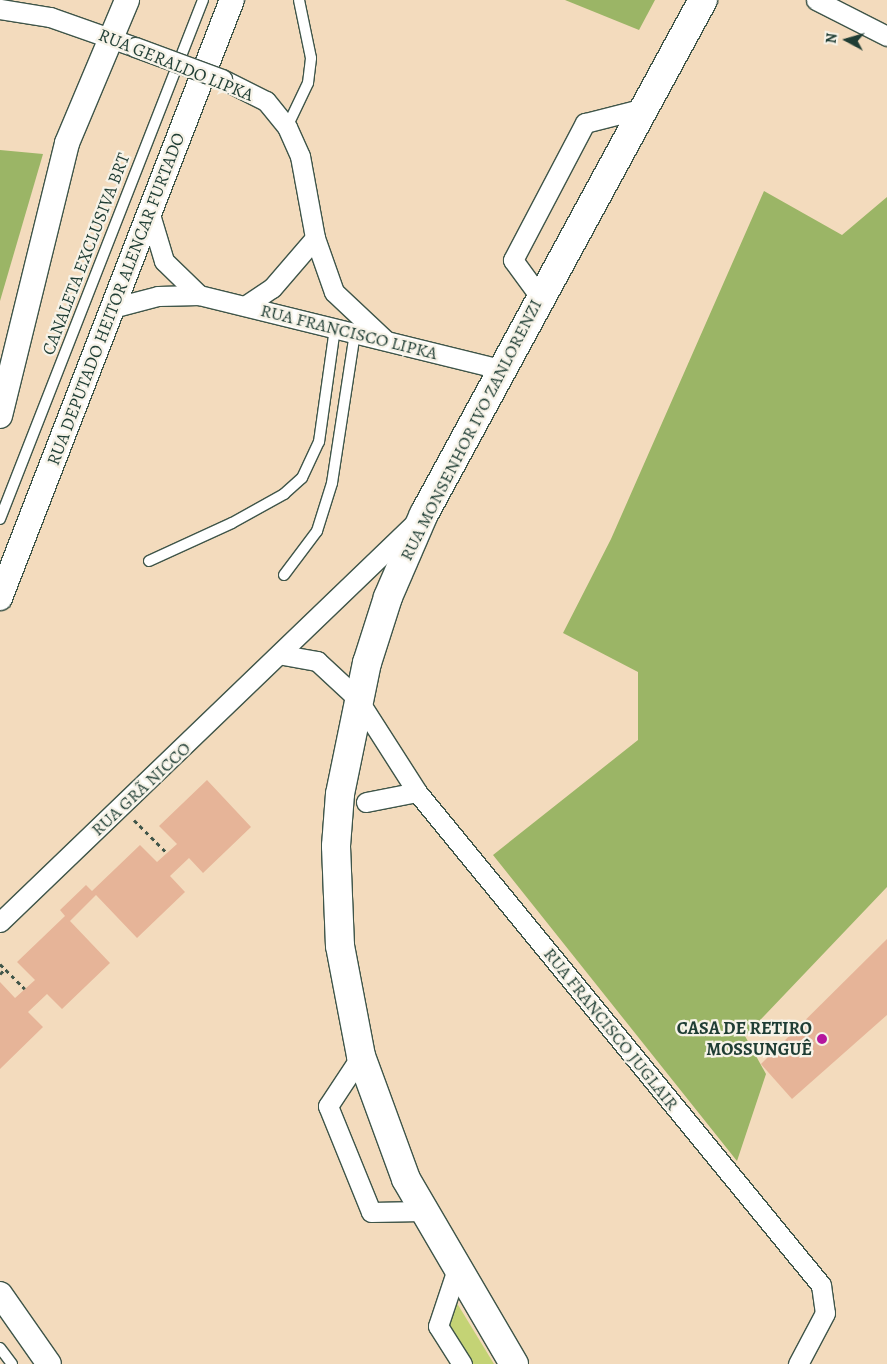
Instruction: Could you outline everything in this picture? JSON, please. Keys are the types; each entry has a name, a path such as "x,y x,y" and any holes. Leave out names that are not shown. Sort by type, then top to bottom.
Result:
{"main road":[{"name":"RUA MONSENHOR IVO ZANLORENZI","path":"514,1364 456,1272 422,1211 391,1143 361,1056 341,956 336,876 340,794 357,698 388,596 424,514 500,368 703,0"}],"street":[{"path":"0,416 67,143 109,37 127,0"},
{"name":"RUA DEPUTADO HEITOR ALENCAR FURTADO","path":"0,598 232,0"},
{"path":"816,0 887,36"},
{"name":"RUA GERALDO LIPKA","path":"0,8 50,17 109,37 222,79 266,101 288,126 300,156 315,238 334,292 387,341"},
{"path":"540,297 513,260 585,122 644,108"},
{"path":"150,211 164,261 199,295"},
{"path":"245,306 272,288 315,238"},
{"name":"RUA FRANCISCO LIPKA","path":"112,308 158,296 199,295 500,368"},
{"name":"RUA GRÃ NICCO","path":"0,922 283,655 424,514"},
{"path":"283,655 317,661 357,698"},
{"name":"RUA FRANCISCO JUGLAIR","path":"357,698 416,792 821,1285 825,1313 798,1364"},
{"path":"366,802 416,792"},
{"path":"361,1056 328,1106 371,1212 422,1211"},
{"path":"456,1272 438,1326 462,1364"},
{"path":"0,1294 49,1364"}],"lane":[{"name":"CANALETA EXCLUSIVA BRT","path":"0,519 203,0"},
{"path":"288,126 308,83 311,58 299,0"},
{"path":"149,561 240,518 284,494 302,478 319,442 335,328"},
{"path":"284,575 317,531 332,483 355,333"},
{"path":"0,1348 12,1364"}],"path":[{"path":"122,807 167,853"},
{"path":"0,964 25,989"},
{"path":"0,974 5,969"}],"green space":[{"path":"565,0 655,0 639,30"},
{"path":"0,150 43,154 0,301"},
{"path":"764,191 842,235 887,197 887,887 745,1036 766,1074 737,1161 493,855 638,740 638,672 563,633 611,539"},
{"path":"452,1295 494,1364 473,1364 444,1317"}],"building":[{"path":"207,780 251,827 203,873 189,858 170,876 185,892 137,938 96,895 70,921 110,963 62,1009 47,994 28,1012 43,1027 0,1069 0,982 15,998 35,980 17,962 65,916 60,910 86,885 92,891 140,845 157,862 177,844 159,826"},
{"name":"CASA DE RETIRO MOSSUNGUÊ","path":"887,939 887,1015 792,1099 761,1064"}],"place":[{"name":"CASA DE RETIRO MOSSUNGUÊ","path":"822,1039"}]}
